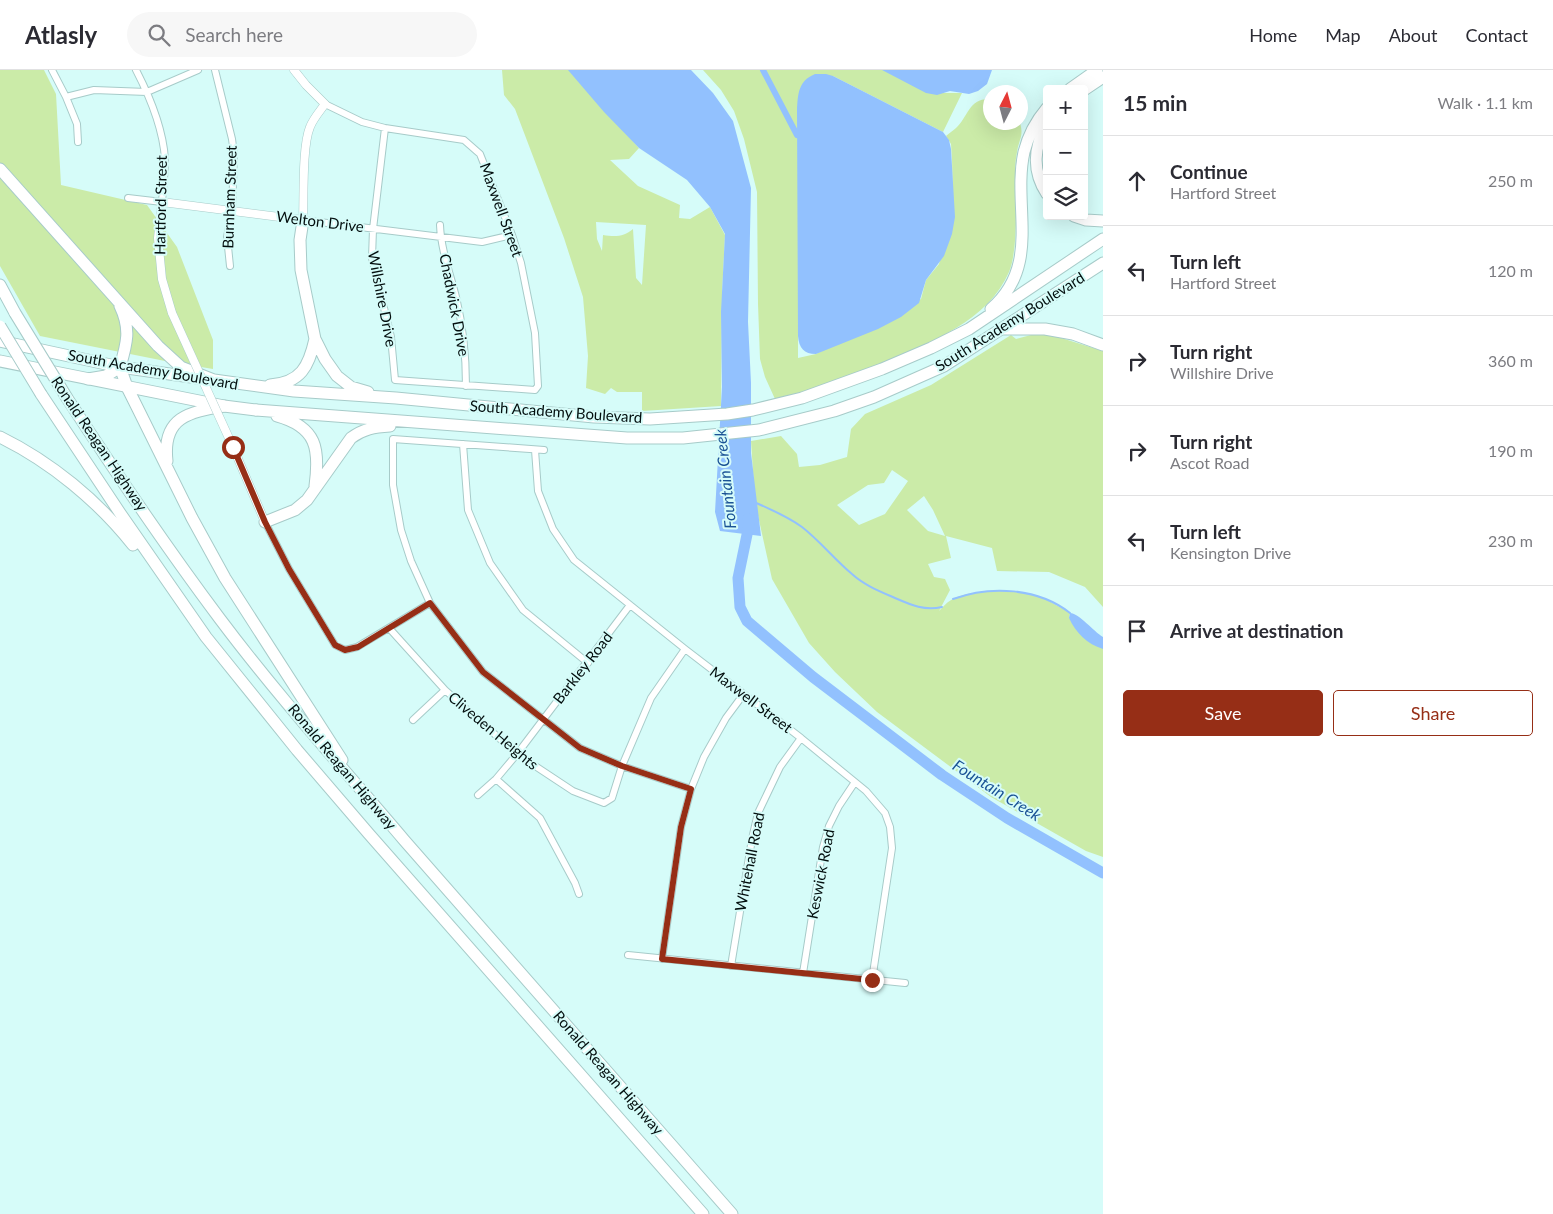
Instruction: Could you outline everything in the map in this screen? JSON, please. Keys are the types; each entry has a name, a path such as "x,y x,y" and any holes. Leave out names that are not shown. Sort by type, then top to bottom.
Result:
{"highway":[{"path":"1076,85 1097,70"},
{"path":"1088,87 1103,77"},
{"path":"968,329 996,305 1010,286 1016,273 1024,233 1022,171 1024,154 1033,128 1043,114"},
{"path":"1043,130 1035,156 1039,181 1043,188"},
{"path":"0,169 172,360 181,367 214,380"},
{"path":"303,220 300,240 301,270 315,339 325,359 337,376 352,387 396,398"},
{"path":"1086,220 1103,221"},
{"name":"South Academy Boulevard","path":"0,341 120,367 294,391 396,398 594,418 650,419 727,414 775,405 826,390 931,348 968,329 1103,239"},
{"name":"South Academy Boulevard","path":"0,361 224,406 256,410 592,437 658,439 718,436 759,430 834,411 874,397 944,366 1103,263"},
{"name":"Ronald Reagan Highway","path":"0,285 67,398 126,487 220,619 327,752 356,782 404,840 732,1214"},
{"path":"117,300 125,318 127,333 120,367 127,387 224,578 356,782"},
{"name":"Ronald Reagan Highway","path":"0,326 41,394 206,637 310,764 703,1214"},
{"path":"1004,328 1045,329 1073,334 1103,345"},
{"path":"238,384 278,384 294,378 310,360 315,339"},
{"path":"88,379 106,376 120,367"},
{"path":"168,468 166,449 169,436 175,425 185,416 196,411 224,406"},
{"path":"256,410 297,423 310,436 318,455 315,490"},
{"path":"265,522 295,510 307,500 342,448 350,438 360,431 372,428 426,424"},
{"path":"0,437 28,452 58,473 103,511 181,601"}],"street":[{"path":"52,70 77,124 78,142"},
{"name":"Hartford Street","path":"136,70 147,92 160,134 165,159 158,238 162,278 172,314 265,522 289,569 335,645 345,650 358,647 430,603"},
{"path":"66,97 94,90 147,92 198,70"},
{"name":"Burnham Street","path":"214,70 232,139 234,154 232,211 227,237 230,266"},
{"name":"Maxwell Street","path":"294,70 325,104 362,122 385,128 464,140 480,154 512,235 527,289 535,333 538,386 535,390 466,386"},
{"path":"303,220 306,148 310,127 325,104"},
{"name":"Willshire Drive","path":"385,128 373,229 372,258 391,336 395,380 466,386"},
{"name":"Welton Drive","path":"128,198 482,242 512,235"},
{"name":"Chadwick Drive","path":"440,225 444,254 456,298 463,336 466,386"},
{"path":"544,450 393,439 393,485 401,530 411,561 430,603 483,672 580,748 622,766 691,789"},
{"path":"463,444 468,510 490,563 523,610 588,663"},
{"name":"Maxwell Street","path":"535,450 538,491 553,529 574,560 743,695 801,738 855,782 874,799 885,813 892,838 892,848 872,980"},
{"name":"Barkley Road","path":"478,795 496,779 517,754 588,663 630,605"},
{"name":"Cliveden Heights","path":"389,628 445,690 517,754 573,791 604,803 612,798 622,766"},
{"path":"622,766 651,698 685,649"},
{"path":"413,720 445,690"},
{"path":"662,959 681,827 691,789 704,757 726,718 743,695"},
{"name":"Whitehall Road","path":"731,966 758,813 780,768 801,738"},
{"path":"496,779 540,818 576,883 579,894"},
{"name":"Keswick Road","path":"803,973 823,847 829,826 839,806 855,782"},
{"path":"628,955 905,983"}],"green space":[{"path":"0,70 44,70 56,94 61,185 147,205 177,247 213,340 213,369 40,336 0,266"},
{"path":"502,70 569,70 639,148 629,159 610,160 638,186 680,205 679,218 690,219 710,207 725,235 722,294 721,406 642,411 642,392 617,392 611,388 605,394 586,388 588,356 583,297 564,238 515,109 504,95","holes":["596,222 646,225 642,285 636,278 633,229 619,236 603,235 602,251 597,239"]},
{"path":"703,70 883,70 944,93 962,93 943,132 833,76 798,264 798,358 816,354 921,299 926,280 939,264 953,204 951,144 946,136 960,124 973,105 983,100 983,130 1022,131 1015,163 1016,228 1014,252 1009,272 1000,289 973,317 921,346 823,388 775,399 765,377 760,359 757,192 744,139 734,111 721,90"},
{"path":"1042,332 1103,351 1103,607 1085,587 1049,572 997,571 992,548 946,536 951,558 928,564 934,577 945,579 950,590 939,611 951,600 973,593 1010,591 1033,595 1049,601 1070,613 1069,618 1103,646 1103,857 1086,851 991,797 877,712 835,672 809,643 772,579 755,502 751,441 781,436 797,454 799,467 820,465 847,457 851,429 865,414 931,385 1011,335 1016,339","holes":["892,470 908,481 885,514 859,525 837,505 868,485 884,483","924,496 933,510 945,536 928,531 907,510"]}],"water":[{"path":"568,70 691,70 713,93 733,121 751,188 748,322 751,383 751,453 761,536 720,531 715,512 722,387 721,312 725,234 710,207 687,180 639,148 604,112"},
{"path":"882,70 992,70 987,84 983,85 978,91 969,94 950,91 937,95 926,93"},
{"path":"815,74 833,76 943,132 949,140 951,149 955,217 952,234 944,256 926,280 919,303 901,317 878,329 816,354 803,350 798,336 797,110 802,84"},
{"path":"1070,613 1078,616 1103,637 1103,649 1087,641 1079,633 1069,618"}],"waterway":[{"path":"763,70 797,135"},
{"path":"754,502 802,527 845,568 867,585 912,605 923,608 942,607"},
{"name":"Fountain Creek","path":"748,519 749,525 738,578 740,607 747,621 813,677 942,775 1007,818 1103,873"},
{"path":"953,599 983,592 1014,591 1044,598 1070,613"}],"route":[{"path":"233,447 265,522 289,569 335,645 345,650 358,647 430,603 483,672 580,748 622,766 691,789 681,827 662,959 872,980"}]}
